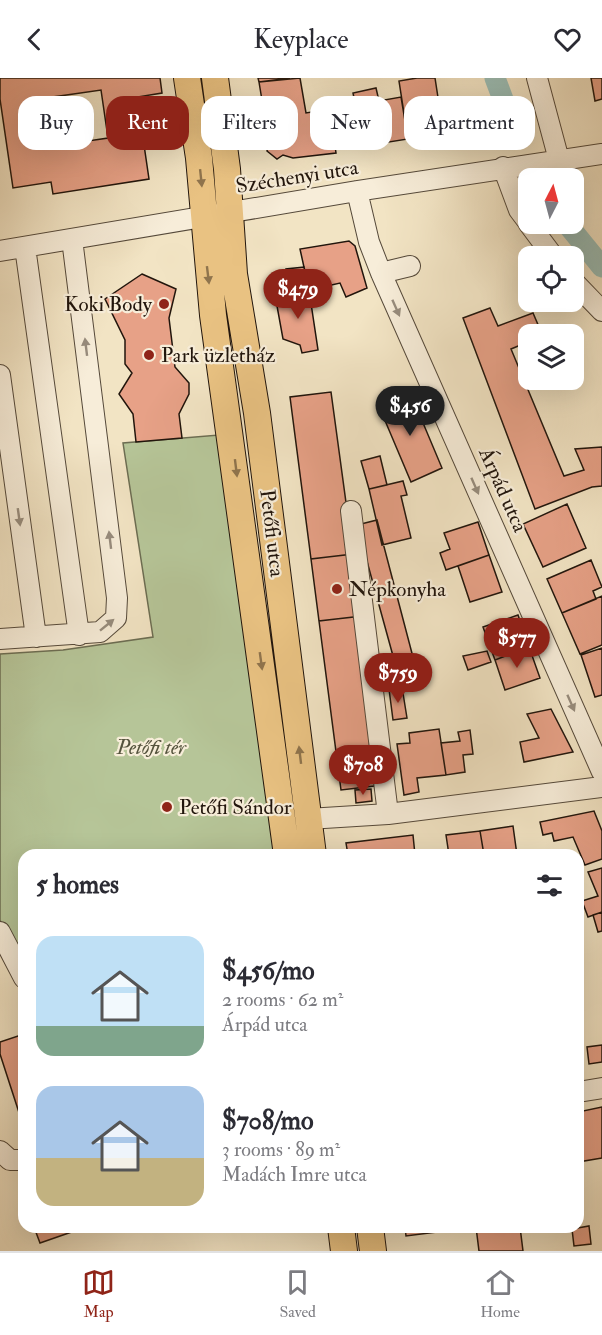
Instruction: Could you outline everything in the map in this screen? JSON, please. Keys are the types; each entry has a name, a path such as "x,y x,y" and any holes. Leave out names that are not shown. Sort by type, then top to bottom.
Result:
{"main road":[{"name":"Petőfi utca","path":"187,78 205,216 213,315 286,849"},
{"name":"Petőfi utca","path":"215,78 230,212 234,274 256,413 312,849"},
{"path":"342,1233 344,1251"},
{"path":"371,1233 373,1251"}],"street":[{"path":"537,78 559,160"},
{"name":"Széchenyi utca","path":"0,251 503,167 602,154"},
{"path":"503,167 518,207"},
{"name":"Árpád utca","path":"357,191 369,242 381,273 602,772"},
{"path":"536,234 545,246"},
{"path":"0,639 100,632 116,618 117,598 72,239"},
{"path":"25,247 79,635"},
{"path":"381,273 410,266"},
{"path":"584,292 602,311"},
{"path":"0,375 36,637"},
{"path":"351,511 388,814"},
{"path":"308,819 388,814 602,787"},
{"path":"0,932 18,966"},
{"path":"584,1091 602,1088"},
{"path":"0,1151 10,1160 18,1160"}],"green space":[{"name":"Petőfi tér","path":"219,435 275,849 18,849 18,958 0,920 0,654 63,650 153,637 123,443"}],"building":[{"path":"0,78 160,78 162,93 143,96 106,96 106,124 101,90 60,96 18,96 18,150 94,150 94,140 106,138 106,150 145,150 149,179 53,194 51,182 13,188 0,99"},
{"path":"258,78 290,78 259,82"},
{"path":"300,78 306,113 310,112 310,150 336,150 336,153 293,158 283,155 277,159 267,151 298,150 298,96 261,96 259,82"},
{"path":"435,78 438,96 404,96 404,113 399,81"},
{"path":"591,78 602,78 602,99 595,101"},
{"path":"376,88 378,96 354,96 353,93"},
{"path":"401,97 404,115 404,140 392,142 392,99"},
{"path":"349,241 355,246 367,288 346,297 340,283 309,290 300,249"},
{"path":"304,267 309,290 289,292 286,269"},
{"name":"Park üzletház","path":"142,274 176,289 169,318 175,367 189,383 189,394 179,414 182,438 136,442 133,414 119,394 132,373 125,364 125,340 105,299"},
{"path":"309,290 318,350 302,353 300,345 283,339 277,306 289,292"},
{"path":"490,308 498,326 533,313 538,324 518,324 518,346 511,349 518,366 518,390 528,390 564,476 584,470 575,449 602,447 602,486 592,487 535,509 463,318"},
{"path":"331,392 353,554 311,559 290,397"},
{"path":"410,392 442,468 411,482 378,404"},
{"path":"380,456 387,485 369,489 361,461"},
{"path":"403,481 407,495 401,496 411,538 382,545 369,489"},
{"path":"567,504 586,548 543,567 523,524"},
{"path":"377,520 419,680 401,685 357,525"},
{"path":"478,522 489,555 446,570 440,553 450,549 444,533"},
{"path":"353,554 362,616 319,621 311,559"},
{"path":"489,555 502,592 470,602 458,566"},
{"path":"591,560 602,587 593,591 596,599 562,613 547,579"},
{"path":"602,596 602,645 580,654 562,613"},
{"path":"518,615 529,647 495,660 483,627"},
{"path":"362,616 383,785 341,790 319,621"},
{"path":"529,647 540,678 505,690 495,660"},
{"path":"602,648 602,695 595,697 581,655"},
{"path":"487,651 491,662 468,670 463,656"},
{"path":"402,687 407,718 393,720 389,689"},
{"path":"551,709 573,752 524,762 520,742 539,738 527,714"},
{"path":"439,729 446,775 417,778 419,792 404,795 397,744 410,743 409,733"},
{"path":"470,730 473,754 463,755 465,772 446,775 441,743 460,741 458,732"},
{"path":"371,789 372,801 356,803 355,790"},
{"path":"594,811 602,831 602,859 585,865 584,849 578,849 573,837 554,841 552,833 543,835 540,822"},
{"path":"513,826 516,849 483,849 480,831"},
{"path":"480,831 483,849 448,849 446,835"},
{"path":"413,835 414,849 347,849 346,843"},
{"path":"602,868 602,912 588,917 584,900 598,896 588,872"},
{"path":"602,912 602,931 598,932 593,915"},
{"path":"18,1036 18,1110 0,1054 0,1042"},
{"path":"602,1045 602,1062 589,1064 587,1047"},
{"path":"602,1107 602,1158 584,1161 584,1111"},
{"path":"589,1226 591,1244 574,1246 572,1233 584,1233 584,1227"},
{"path":"36,1233 69,1233 40,1243"},
{"path":"406,1233 429,1233 406,1236"},
{"path":"477,1233 521,1233 523,1251 479,1251"}],"waterway":[{"path":"495,78 502,96"},
{"path":"575,234 602,267"}],"place":[{"name":"Koki Body","path":"164,304"},
{"name":"Park üzletház","path":"149,355"},
{"name":"Népkonyha","path":"337,589"},
{"name":"Petőfi Sándor","path":"167,807"}]}
